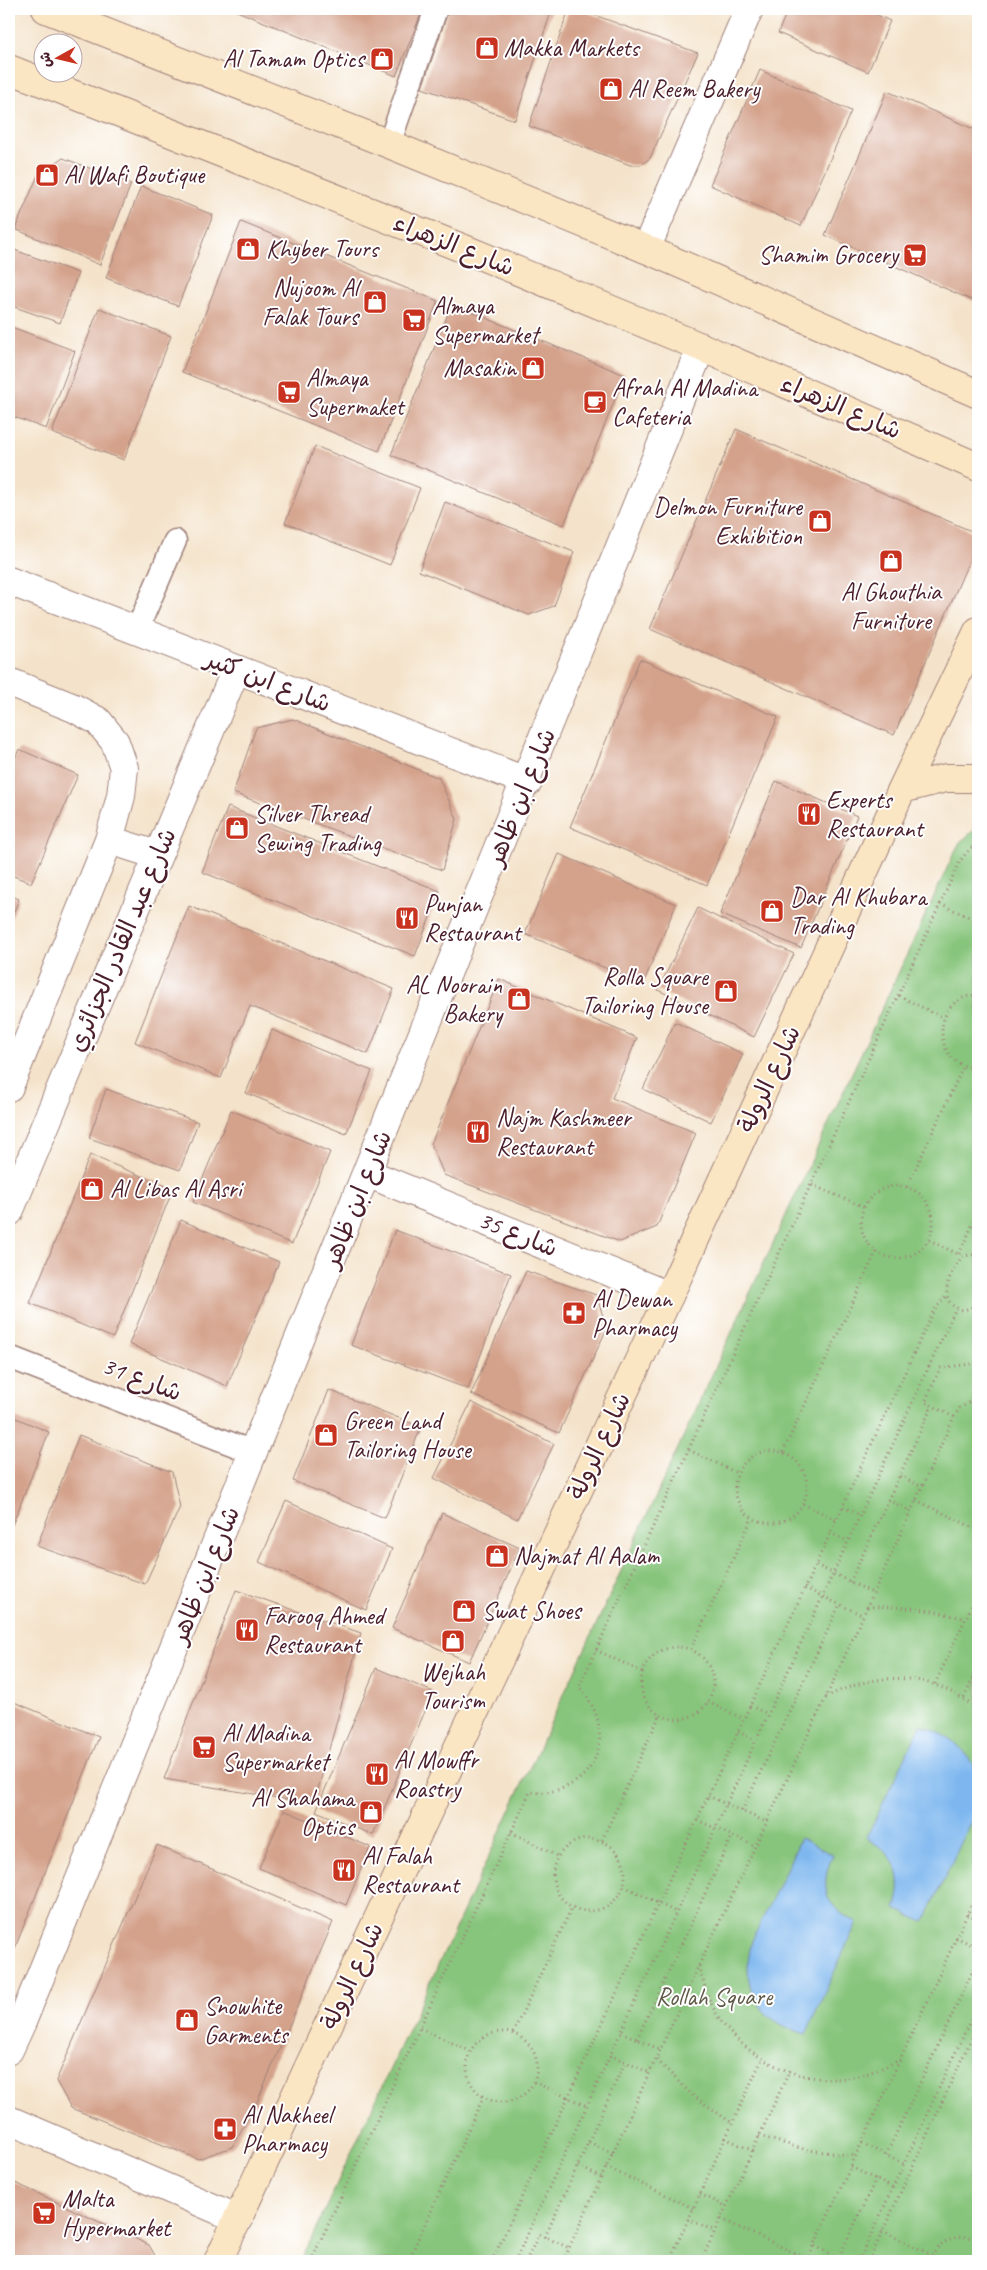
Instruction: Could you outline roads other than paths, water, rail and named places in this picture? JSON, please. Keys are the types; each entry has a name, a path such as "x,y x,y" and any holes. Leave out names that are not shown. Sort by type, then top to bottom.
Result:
{"main road":[{"path":"46,9 389,144 646,249 978,394"},
{"name":"شارع الزهراء","path":"10,72 472,252 701,347 978,466"},
{"name":"شارع الرولة","path":"218,2261 669,1296 902,789 978,631"},
{"path":"902,789 946,778 978,778"}],"street":[{"path":"646,249 749,9"},
{"name":"شارع ابن ظاهر","path":"9,2050 528,782 701,347"},
{"name":"شارع ابن كثير","path":"9,581 528,782"},
{"name":"شارع عبد القادر الجزائري","path":"9,1212 236,669"},
{"path":"9,682 74,708 98,721 115,742 124,768 121,796 109,840 9,1087"},
{"path":"109,840 157,855"},
{"name":"شارع 35","path":"367,1173 669,1296"},
{"path":"9,2120 238,2219"}],"lane":[{"path":"389,144 436,9"},
{"path":"137,630 175,541"},
{"name":"شارع 31","path":"9,1357 255,1452"}],"water":[{"path":"921,1725 949,1738 960,1747 974,1768 978,1782 975,1813 924,1922 895,1909 899,1886 896,1867 885,1852 866,1838"},
{"path":"801,1838 833,1855 826,1876 827,1895 837,1910 857,1922 806,2034 775,2021 764,2012 756,2001 748,1974 752,1941"}],"place":[{"name":"Makka Markets","path":"487,48"},
{"name":"Al Tamam Optics","path":"382,59"},
{"name":"Al Reem Bakery","path":"611,89"},
{"name":"Al Wafi Boutique","path":"47,175"},
{"name":"Khyber Tours","path":"248,249"},
{"name":"Shamim Grocery","path":"915,255"},
{"name":"Nujoom Al Falak Tours","path":"375,302"},
{"name":"Almaya Supermarket","path":"414,320"},
{"name":"Masakin","path":"533,368"},
{"name":"Almaya Supermaket","path":"289,392"},
{"name":"Afrah Al Madina Cafeteria","path":"595,402"},
{"name":"Delmon Furniture Exhibition","path":"820,521"},
{"name":"Al Ghouthia Furniture","path":"891,561"},
{"name":"Experts Restaurant","path":"809,814"},
{"name":"Silver Thread Sewing Trading","path":"237,828"},
{"name":"Dar Al Khubara Trading","path":"772,911"},
{"name":"Punjan Restaurant","path":"407,918"},
{"name":"Rolla Square Tailoring House","path":"726,991"},
{"name":"AL Noorain Bakery","path":"519,999"},
{"name":"Najm Kashmeer Restaurant","path":"478,1132"},
{"name":"Al Libas Al Asri","path":"92,1189"},
{"name":"Al Dewan Pharmacy","path":"574,1313"},
{"name":"Green Land Tailoring House","path":"326,1435"},
{"name":"Najmat Al Aalam","path":"497,1556"},
{"name":"Swat Shoes","path":"464,1611"},
{"name":"Farooq Ahmed Restaurant","path":"247,1630"},
{"name":"Wejhah Tourism","path":"453,1641"},
{"name":"Al Madina Supermarket","path":"204,1747"},
{"name":"Al Mowffr Roastry","path":"377,1774"},
{"name":"Al Shahama Optics","path":"371,1812"},
{"name":"Al Falah Restaurant","path":"344,1870"},
{"name":"Snowhite Garments","path":"187,2020"},
{"name":"Al Nakheel Pharmacy","path":"225,2129"},
{"name":"Malta Hypermarket","path":"44,2213"}],"park label":[{"name":"Rollah Square","path":"714,1997"}]}
